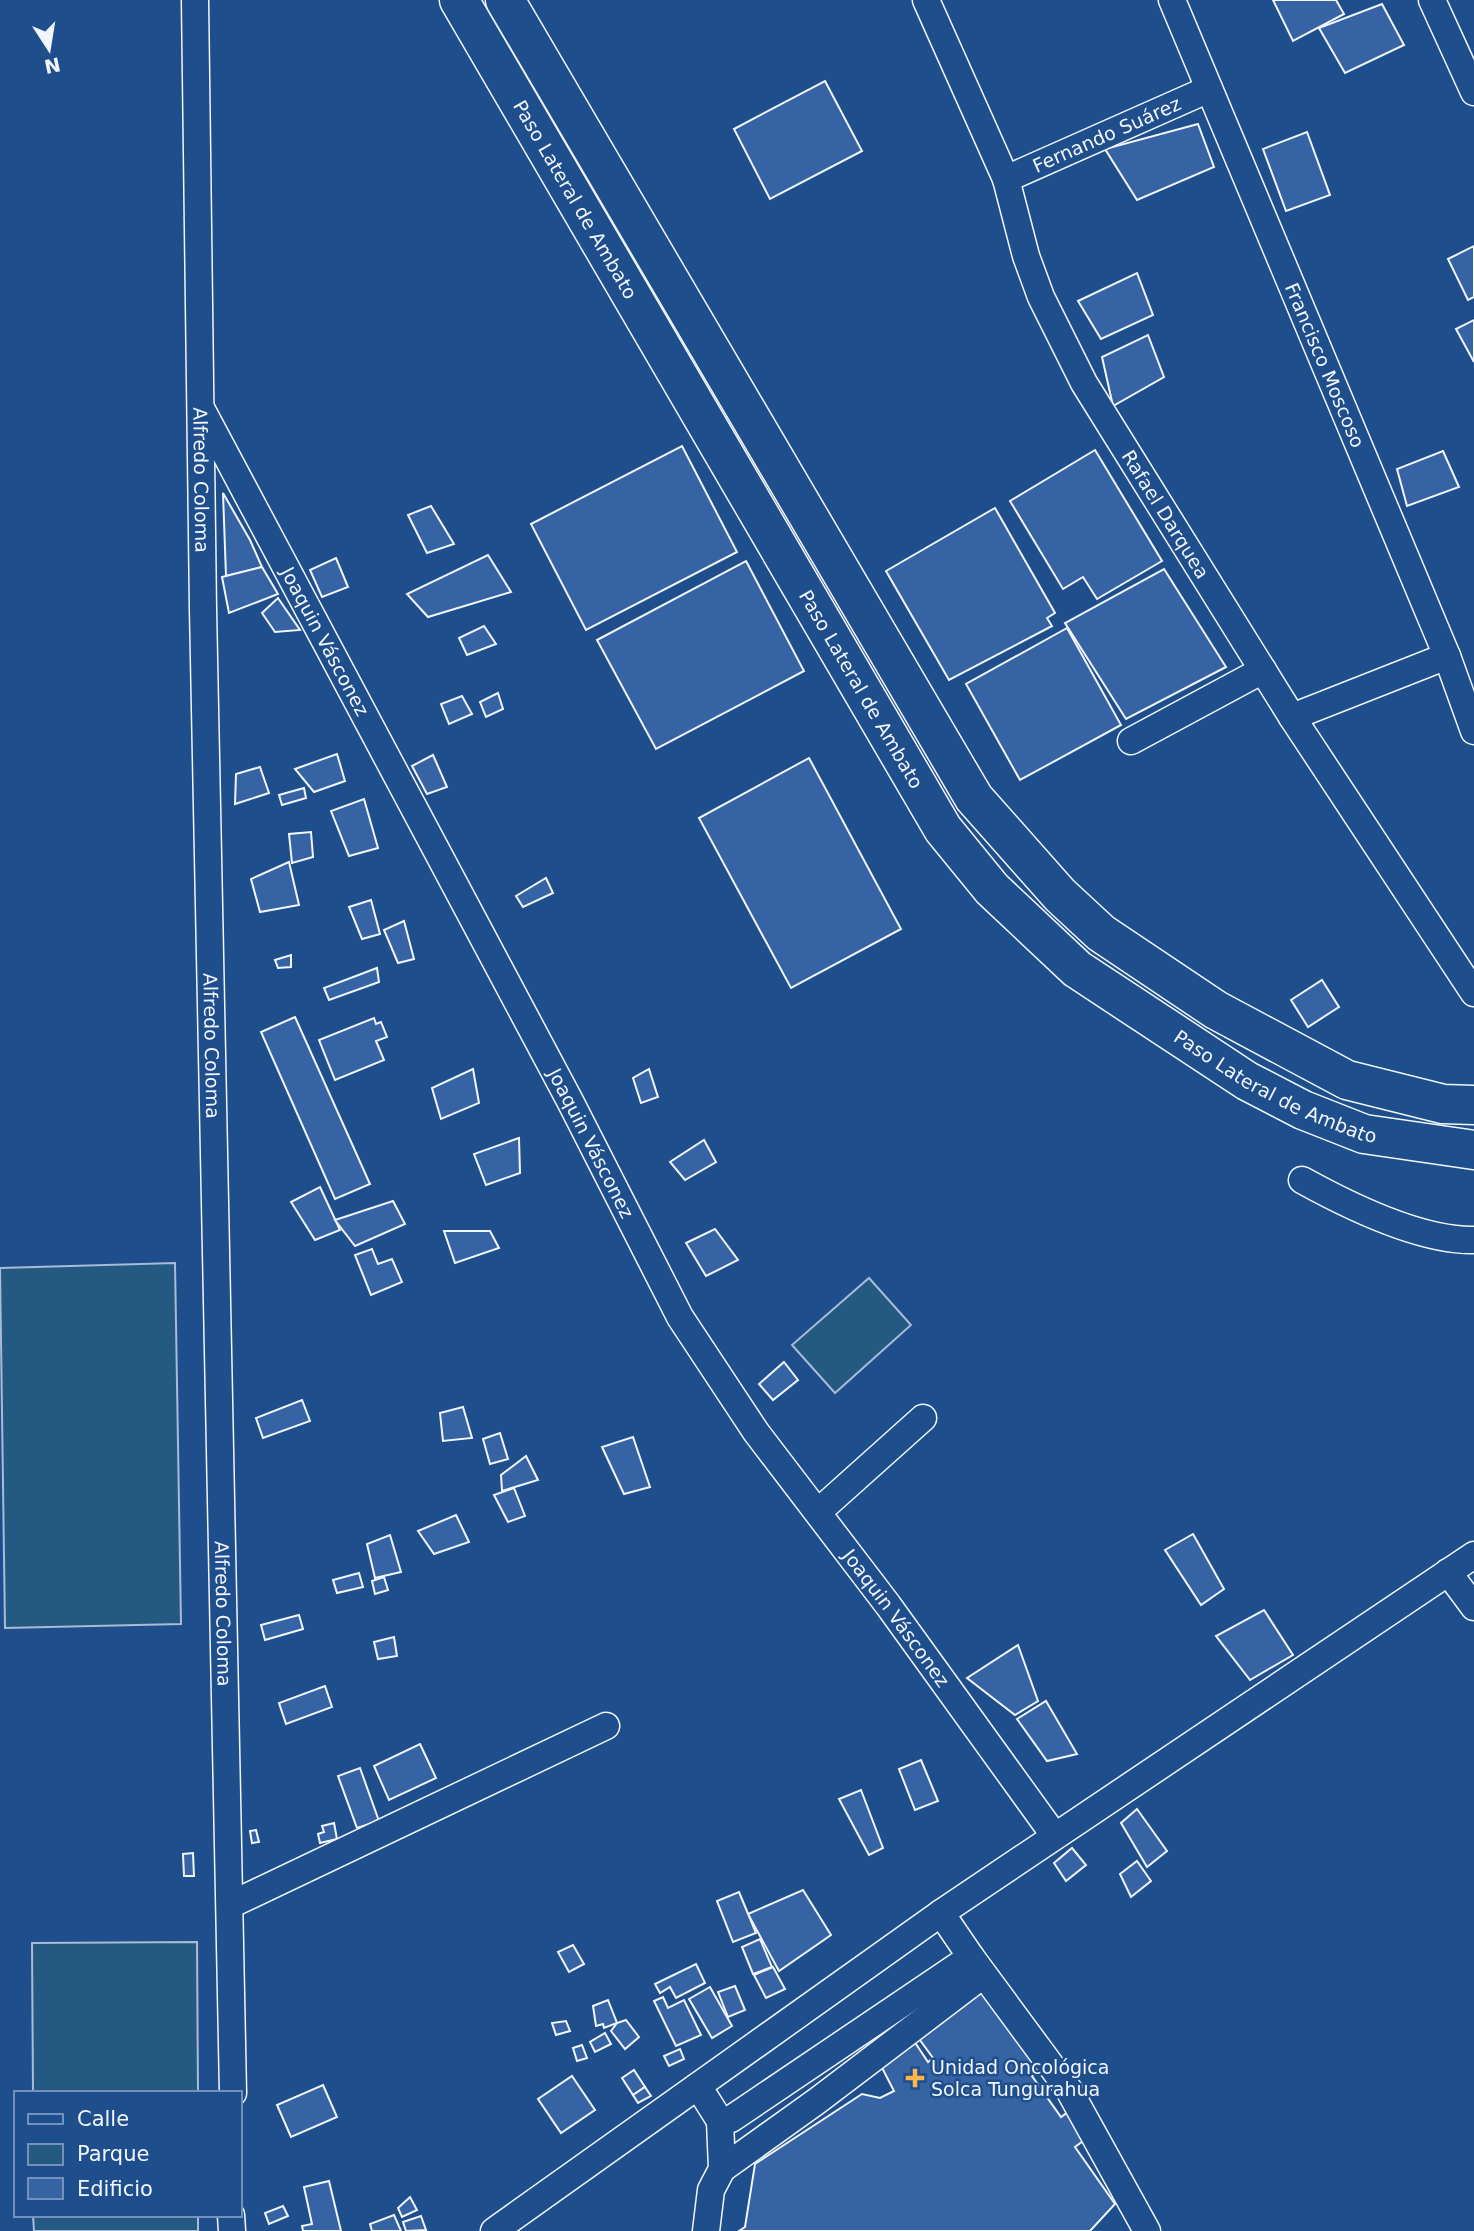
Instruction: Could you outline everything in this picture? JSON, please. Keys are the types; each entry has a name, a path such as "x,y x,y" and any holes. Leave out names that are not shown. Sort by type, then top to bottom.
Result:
{"highway":[{"name":"Paso Lateral de Ambato","path":"459,0 943,829 992,889 1077,969 1247,1081 1303,1110 1364,1133 1474,1150"},
{"name":"Paso Lateral de Ambato","path":"505,0 974,797 1060,895 1101,933 1216,1010 1347,1080 1443,1104 1474,1105"},
{"path":"598,239 634,218"}],"street":[{"name":"Alfredo Coloma","path":"195,0 200,405 233,2091"},
{"name":"Rafael Darquea","path":"926,0 1006,179 1026,256 1041,297 1084,383 1292,717 1474,993"},
{"name":"Francisco Moscoso","path":"1172,0 1447,656 1474,731"},
{"path":"1432,0 1474,92"},
{"name":"Fernando Suárez","path":"1006,179 1209,89"},
{"name":"Joaquin Vásconez","path":"200,405 570,1101 680,1317 756,1432 818,1512 1054,1835"},
{"path":"1292,717 1447,656"},
{"path":"1131,741 1263,670"},
{"path":"1302,1180 1348,1205 1412,1229 1474,1240"},
{"path":"818,1512 923,1418"},
{"path":"494,2231 1054,1835 1474,1555"},
{"path":"1448,1572 1474,1607"},
{"path":"230,1905 606,1726"},
{"path":"941,1913 1069,2090 1146,2231"},
{"path":"720,2121 741,2114 977,1966"},
{"path":"706,2231 711,2190 722,2169 817,2101 977,1966"},
{"path":"698,2086 720,2121 722,2169"}],"green space":[{"path":"175,1263 181,1624 5,1628 0,1268"},
{"path":"869,1278 911,1325 835,1393 792,1345"},
{"path":"197,1942 198,2091 33,2091 32,1943"},
{"path":"33,2217 198,2217 198,2231 34,2231"}],"building":[{"path":"1273,0 1336,0 1344,14 1293,41"},
{"path":"1382,4 1404,45 1345,73 1319,28"},
{"path":"825,81 862,151 770,199 734,129"},
{"path":"1198,124 1214,167 1137,200 1105,149"},
{"path":"1307,132 1330,195 1286,211 1263,149"},
{"path":"1474,246 1474,297 1468,300 1448,259"},
{"path":"1137,273 1153,315 1101,339 1078,301"},
{"path":"1474,320 1474,362 1456,329"},
{"path":"1148,335 1164,377 1113,406 1102,357"},
{"path":"682,446 737,552 586,630 531,524"},
{"path":"1095,450 1162,561 1097,599 1083,577 1063,589 1010,501"},
{"path":"1443,451 1459,487 1407,506 1397,469"},
{"path":"223,493 250,540 262,567 226,576"},
{"path":"431,506 454,544 427,553 408,515"},
{"path":"995,508 1055,613 1047,618 1052,626 949,680 886,571"},
{"path":"488,555 511,592 428,617 407,594"},
{"path":"336,558 348,587 322,597 310,570"},
{"path":"746,561 804,671 656,749 597,640"},
{"path":"262,567 278,594 229,613 222,577"},
{"path":"1164,569 1226,667 1126,719 1065,623"},
{"path":"278,598 300,630 275,632 262,613"},
{"path":"484,626 496,644 467,655 459,638"},
{"path":"1067,628 1121,725 1020,780 966,684"},
{"path":"498,693 503,709 486,717 480,702"},
{"path":"462,696 472,714 449,724 441,704"},
{"path":"337,754 345,781 314,792 295,769"},
{"path":"433,755 447,787 427,794 412,766"},
{"path":"809,758 901,929 791,988 699,818"},
{"path":"260,767 269,793 235,804 236,774"},
{"path":"304,788 306,798 282,805 279,795"},
{"path":"364,799 378,848 349,856 331,811"},
{"path":"311,832 313,857 292,863 289,834"},
{"path":"289,862 299,905 260,912 251,879"},
{"path":"546,878 553,893 523,907 516,896"},
{"path":"371,900 380,934 362,939 349,907"},
{"path":"404,921 414,959 398,963 384,930"},
{"path":"291,955 291,967 278,968 275,960"},
{"path":"377,968 379,982 329,1000 324,988"},
{"path":"1322,980 1339,1007 1308,1027 1291,1000"},
{"path":"295,1017 370,1184 335,1199 261,1032"},
{"path":"374,1018 376,1024 381,1022 387,1037 376,1041 384,1060 335,1080 319,1040"},
{"path":"473,1069 479,1103 441,1119 432,1088"},
{"path":"649,1069 658,1097 641,1103 633,1078"},
{"path":"519,1138 520,1173 486,1185 474,1154"},
{"path":"704,1140 716,1162 685,1180 670,1162"},
{"path":"320,1187 340,1230 315,1240 291,1202"},
{"path":"393,1201 405,1224 355,1246 335,1220"},
{"path":"715,1229 738,1260 706,1276 686,1243"},
{"path":"444,1231 490,1231 499,1248 455,1263"},
{"path":"372,1249 378,1264 392,1259 402,1282 371,1295 355,1255"},
{"path":"784,1362 798,1380 773,1400 759,1384"},
{"path":"302,1400 310,1421 263,1438 256,1418"},
{"path":"463,1407 472,1438 443,1441 440,1413"},
{"path":"500,1433 508,1459 490,1464 483,1439"},
{"path":"633,1437 650,1487 624,1494 602,1447"},
{"path":"526,1456 538,1480 502,1491 501,1475"},
{"path":"514,1488 525,1516 508,1522 494,1495"},
{"path":"456,1515 469,1542 434,1554 418,1531"},
{"path":"1193,1534 1224,1589 1201,1605 1165,1550"},
{"path":"390,1535 401,1572 375,1578 367,1544"},
{"path":"359,1573 363,1587 337,1593 333,1580"},
{"path":"384,1577 388,1590 375,1594 372,1581"},
{"path":"1264,1610 1293,1655 1250,1680 1216,1636"},
{"path":"299,1615 303,1629 265,1640 261,1625"},
{"path":"394,1637 397,1656 378,1659 374,1642"},
{"path":"1018,1645 1038,1701 1015,1715 967,1678"},
{"path":"325,1686 332,1707 286,1724 279,1703"},
{"path":"1046,1701 1077,1754 1047,1761 1017,1719"},
{"path":"420,1744 436,1778 389,1800 374,1766"},
{"path":"921,1760 938,1801 915,1810 899,1769"},
{"path":"360,1768 379,1821 357,1828 338,1776"},
{"path":"861,1790 883,1848 869,1855 839,1799"},
{"path":"1137,1809 1167,1851 1147,1867 1121,1823"},
{"path":"334,1823 337,1839 320,1843 318,1834 324,1832 322,1826"},
{"path":"256,1830 259,1842 252,1843 250,1831"},
{"path":"1072,1848 1086,1865 1066,1881 1054,1863"},
{"path":"193,1853 194,1876 184,1876 183,1854"},
{"path":"1137,1861 1151,1881 1131,1897 1120,1874"},
{"path":"803,1890 831,1935 779,1971 748,1914"},
{"path":"739,1892 756,1933 733,1942 717,1901"},
{"path":"760,1939 772,1967 753,1974 742,1947"},
{"path":"573,1945 584,1964 569,1972 558,1952"},
{"path":"696,1964 705,1983 676,1998 670,1987 660,1993 655,1984"},
{"path":"773,1967 785,1989 766,1998 754,1975"},
{"path":"988,1985 1046,2066 1032,2076 1061,2117 1072,2109 1091,2135 1075,2147 1115,2204 1090,2231 739,2231 745,2227 755,2164 862,2094 880,2098 894,2091 877,2058 898,2038 916,2044 928,2062 933,2058 917,2036"},
{"path":"735,1986 745,2010 728,2017 718,1992"},
{"path":"710,1987 732,2026 712,2038 689,1999"},
{"path":"663,1997 668,2008 684,2000 701,2035 676,2046 654,2001"},
{"path":"608,2000 617,2023 604,2028 603,2024 596,2026 593,2006"},
{"path":"626,2020 639,2037 625,2049 611,2031 617,2023"},
{"path":"566,2021 570,2031 556,2035 552,2023"},
{"path":"605,2033 611,2044 595,2052 590,2042"},
{"path":"582,2045 587,2058 577,2061 573,2048"},
{"path":"680,2049 684,2059 669,2066 664,2056"},
{"path":"634,2070 645,2087 633,2095 622,2078"},
{"path":"572,2076 595,2110 561,2133 538,2099"},
{"path":"323,2085 337,2117 291,2137 277,2105"},
{"path":"645,2087 651,2096 638,2103 633,2095"},
{"path":"329,2181 341,2231 303,2231 302,2226 312,2224 304,2187"},
{"path":"410,2197 417,2210 402,2217 398,2208"},
{"path":"283,2206 288,2216 269,2224 265,2213"},
{"path":"394,2215 401,2231 372,2231 370,2224"},
{"path":"421,2216 426,2230 406,2231 403,2222"}],"place":[{"name":"Unidad Oncológica Solca Tungurahua","path":"915,2078"}]}
